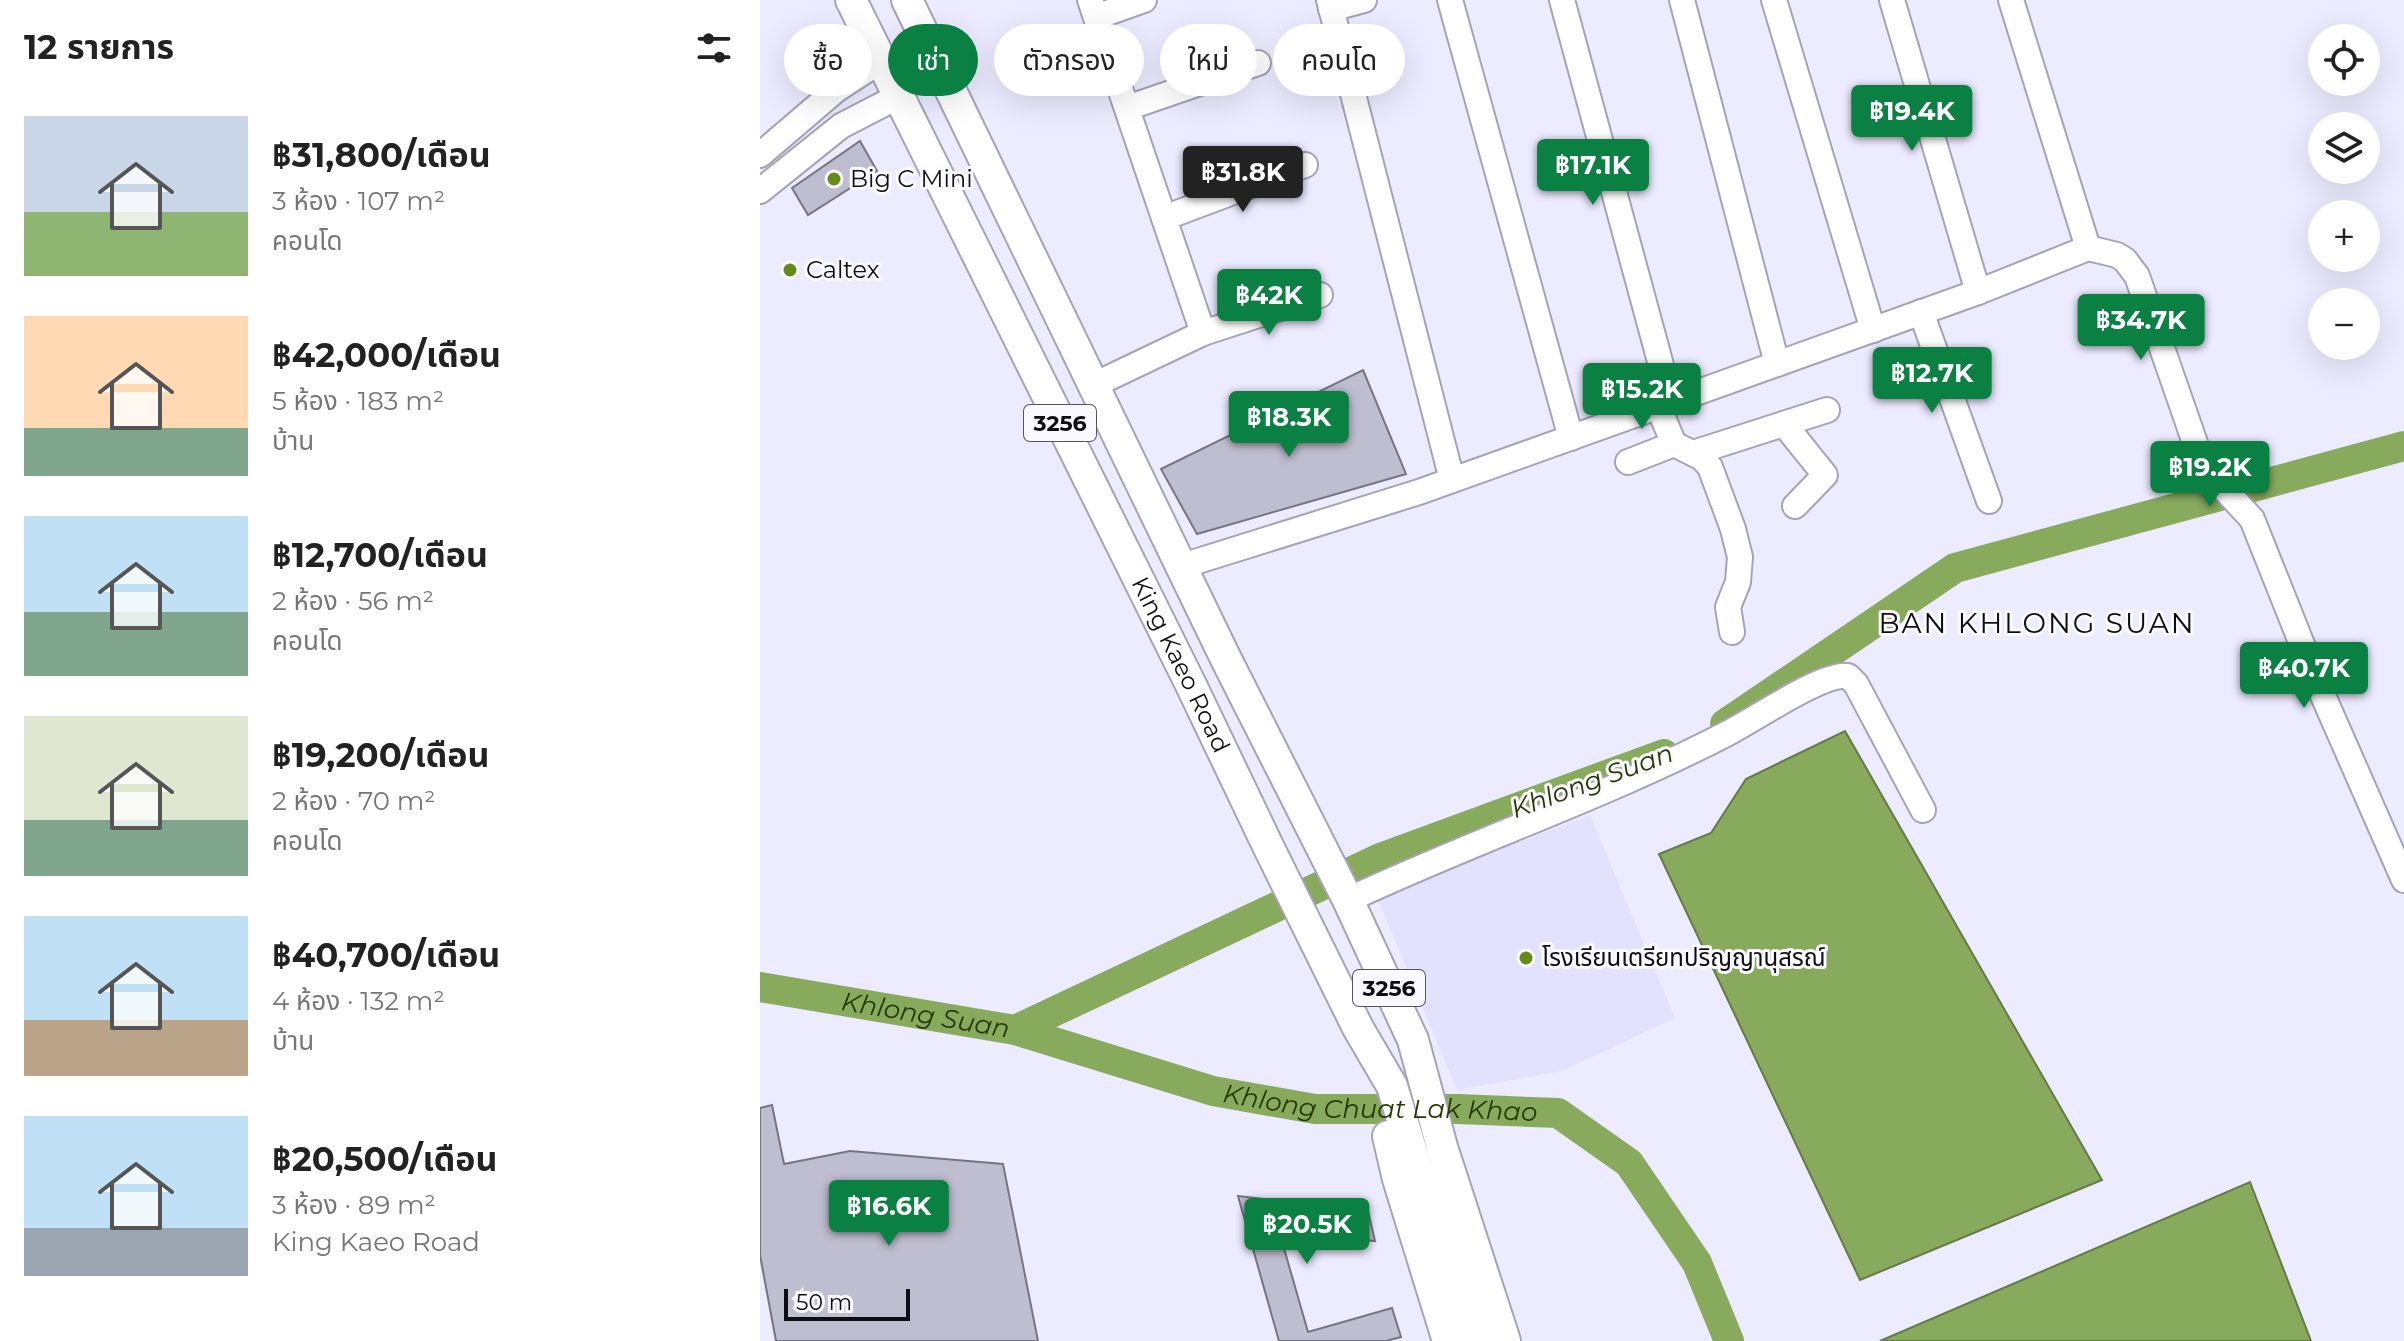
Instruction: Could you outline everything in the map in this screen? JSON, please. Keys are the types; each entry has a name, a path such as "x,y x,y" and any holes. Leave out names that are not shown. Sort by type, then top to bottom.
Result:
{"main road":[{"name":"King Kaeo Road","path":"851,0 888,73"},
{"path":"860,0 867,0"},
{"path":"878,53 877,28 905,13 914,13"},
{"name":"King Kaeo Road","path":"914,13 1433,1080 1452,1144 1481,1334"},
{"name":"King Kaeo Road","path":"899,96 1382,1081 1402,1152 1481,1334"},
{"path":"1452,1144 1526,1341"}],"street":[{"path":"1144,0 1093,9 1203,333"},
{"path":"1364,0 1330,4 1452,480"},
{"path":"1450,0 1571,438"},
{"path":"1562,0 1664,404 1684,449 1702,458 1710,467 1740,557 1738,582 1728,607 1732,632"},
{"path":"1682,0 1777,364"},
{"path":"1774,0 1873,330"},
{"path":"1892,0 1978,292"},
{"path":"2011,0 2088,248"},
{"path":"872,58 878,53"},
{"path":"1127,108 1258,63"},
{"path":"760,155 829,96"},
{"path":"840,96 854,119"},
{"path":"760,191 854,119 899,96"},
{"path":"802,119 821,143"},
{"path":"1164,218 1305,165"},
{"path":"1182,566 1452,480 1978,292 2088,248 2125,260 2137,276 2203,466 2252,519 2317,682 2404,880"},
{"path":"1094,385 1203,333 1320,295"},
{"path":"1921,312 1989,501"},
{"path":"1628,462 1784,424 1827,410"},
{"path":"1784,424 1825,475 1795,506"},
{"path":"1347,899 1613,789 1729,733 1817,683 1842,675 1848,676 1856,684 1923,810"}],"shaded area":[{"path":"1845,731 2102,1180 1860,1280 1659,854 1711,833 1746,779"},
{"name":"โรงเรียนเตรียทปริญญานุสรณ์","path":"1590,815 1675,1018 1562,1071 1457,1090 1377,897"},
{"path":"2250,1182 2311,1341 1880,1341"}],"building":[{"name":"Big C Mini","path":"860,141 877,171 808,215 792,188"},
{"path":"1363,370 1406,474 1197,534 1161,469"},
{"path":"772,1105 784,1164 850,1151 1003,1164 1038,1341 776,1341 760,1255 760,1108"},
{"path":"1238,1196 1368,1211 1375,1241 1279,1231 1308,1332 1392,1308 1401,1337 1386,1341 1279,1341"}],"waterway":[{"name":"Khlong Suan","path":"1725,724 1955,568 2404,446"},
{"name":"Khlong Suan","path":"1015,1030 1380,858 1664,754"},
{"name":"Khlong Chuat Lak Khao","path":"760,987 1015,1030 1213,1091 1315,1109 1558,1113 1629,1163 1697,1263 1729,1341"}],"place":[{"name":"Big C Mini","path":"834,179"},
{"name":"Caltex","path":"790,270"},
{"name":"โรงเรียนเตรียทปริญญานุสรณ์","path":"1526,958"}],"district":[{"name":"BAN KHLONG SUAN","path":"2037,623"}]}
